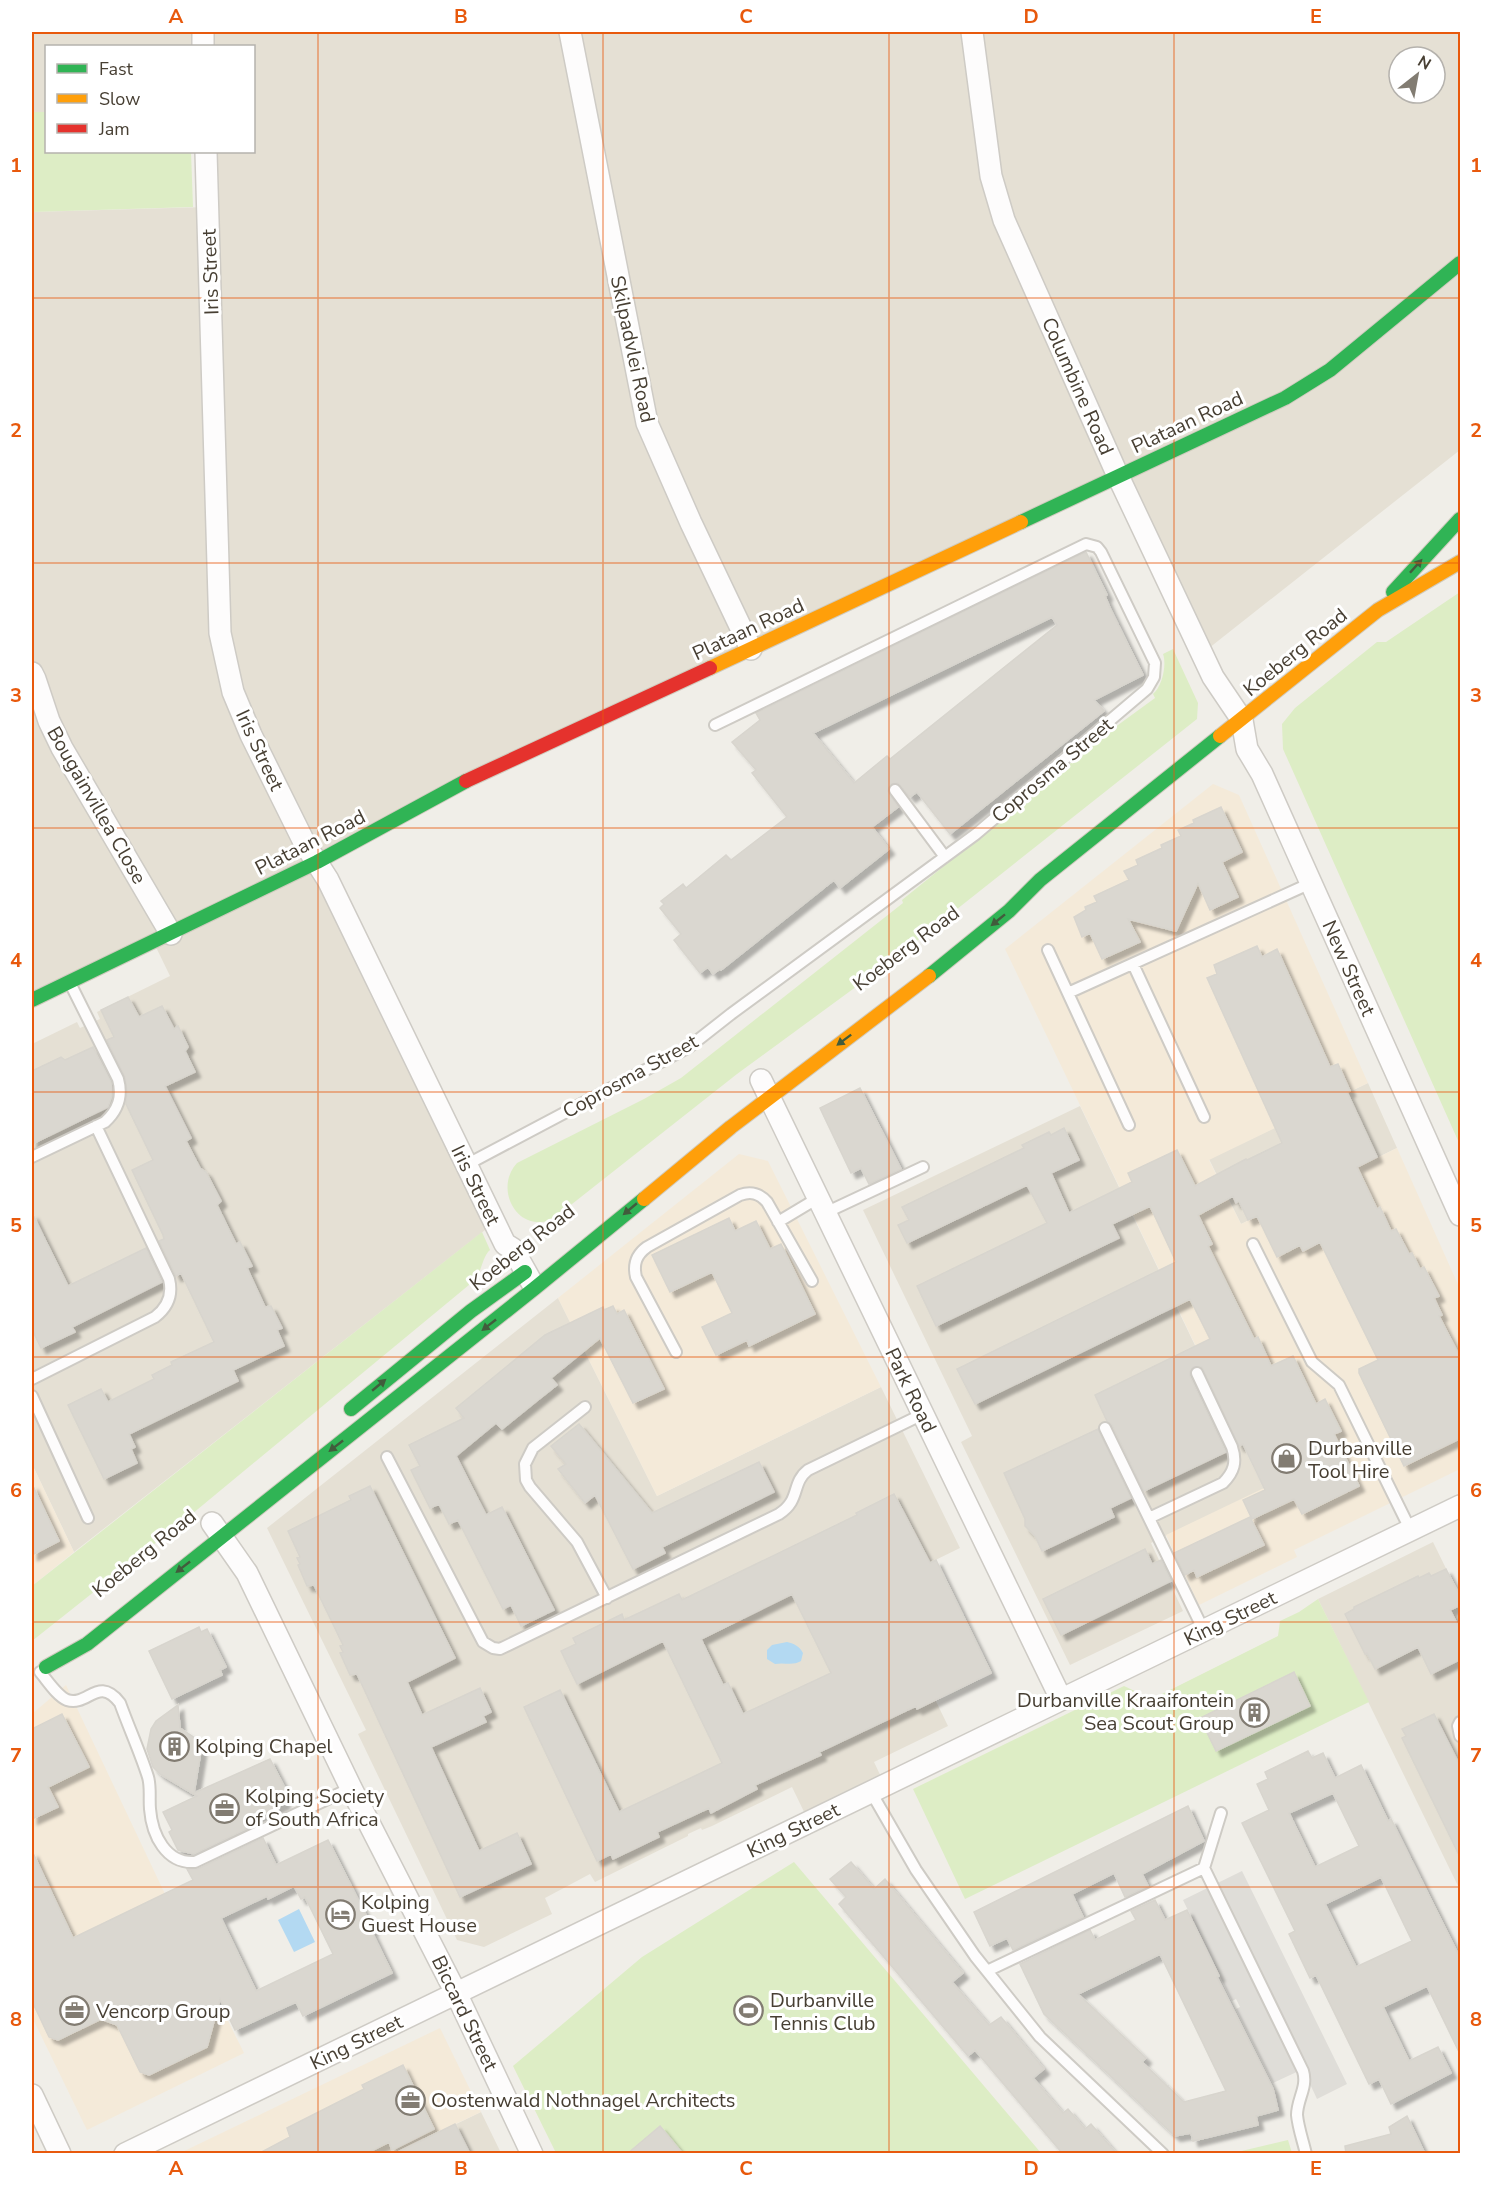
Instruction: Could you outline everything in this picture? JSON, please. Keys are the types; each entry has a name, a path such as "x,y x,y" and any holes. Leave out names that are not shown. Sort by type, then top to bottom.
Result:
{"main road":[{"name":"Plataan Road","path":"32,1000 316,862 477,775 752,649 1285,398 1344,359 1461,263"},
{"name":"Koeberg Road","path":"339,1419 431,1342 532,1275 655,1188 763,1085 929,976 1015,906 1040,880 1378,610 1461,519"},
{"name":"Koeberg Road","path":"1378,610 1461,562"},
{"name":"Koeberg Road","path":"980,917 1004,899 1040,880"},
{"name":"Koeberg Road","path":"39,1672 87,1644 214,1527 532,1275"},
{"path":"39,1672 73,1637"}],"street":[{"name":"Skilpadvlei Road","path":"570,32 646,423 752,649"},
{"name":"Columbine Road","path":"972,32 991,176 1004,220 1118,476 1213,677 1242,720"},
{"name":"Iris Street","path":"206,153 220,633 233,692 251,735 305,844 328,880 505,1244 513,1249 532,1275"},
{"name":"Bougainvillea Close","path":"32,673 49,721 62,748 171,934"},
{"name":"New Street","path":"1242,720 1247,749 1262,774 1461,1215"},
{"name":"Park Road","path":"763,1085 1061,1699"},
{"name":"King Street","path":"125,2154 1461,1506"},
{"name":"Biccard Street","path":"214,1527 247,1573 351,1788 456,1993 532,2154"},
{"path":"32,2095 60,2154"}],"lane":[{"name":"Coprosma Street","path":"466,1165 689,1047 976,834 1147,689 1152,683 1156,670 1155,663 1097,548 1086,544 715,725"},
{"path":"895,790 945,857"},
{"path":"1068,993 1311,883"},
{"path":"1048,950 1129,1125"},
{"path":"1133,964 1204,1118"},
{"path":"32,1157 96,1126 112,1114 118,1105 120,1088 118,1079 69,982"},
{"path":"32,1379 155,1317 161,1313 169,1301 171,1287 169,1279 96,1126"},
{"path":"778,1222 923,1167"},
{"path":"676,1352 636,1277 635,1263 641,1251 747,1192 762,1196 812,1281"},
{"path":"1253,1244 1312,1362 1339,1385 1411,1531"},
{"path":"1149,1518 1223,1483 1235,1466 1232,1447 1197,1373"},
{"path":"32,1396 88,1518"},
{"path":"585,1407 533,1448 528,1456 524,1472 530,1487 577,1542 607,1598"},
{"path":"387,1457 481,1638 488,1646 500,1649 779,1514 790,1505 799,1480 808,1470 923,1414"},
{"path":"1106,1428 1204,1631"},
{"path":"39,1672 62,1697 69,1701 75,1701 98,1691 105,1691 120,1703 149,1779 152,1821 156,1832 165,1850 174,1858 184,1862 195,1862 351,1788"},
{"path":"1461,1722 1458,1726 1461,1736"},
{"path":"871,1792 916,1870 975,1956 1040,2037 1163,2154"},
{"path":"1221,1813 1204,1868 1303,2072 1305,2085 1299,2102 1297,2118 1306,2154"},
{"path":"987,1971 1204,1868"}],"shaded area":[{"path":"32,32 1460,32 1460,450 1204,652 1117,476 315,861 494,1223 74,1552 32,1464 32,1044 77,1022 80,1028 100,1019 97,1012 170,976 153,941 32,999 32,212 207,207 205,153 255,153 255,45 45,45 45,112 32,112"},
{"path":"1213,784 1239,795 1368,1083 1209,1160 1241,1224 1397,1148 1460,1289 1460,1469 1294,1550 1297,1557 1199,1605 1166,1535 1264,1488 1005,949"},
{"path":"1368,1083 1397,1148 1241,1224 1209,1159"},
{"path":"1080,1106 1264,1489 1151,1543 1183,1611 1070,1665 961,1442 972,1436 863,1210"},
{"path":"739,1154 768,1161 881,1387 657,1496 558,1298"},
{"path":"558,1298 657,1496 881,1387 960,1548 880,1587 948,1726 874,1762 884,1783 808,1820 792,1787 712,1826 688,1834 595,1882 590,1874 545,1898 552,1914 484,1947 457,1940 358,1734 366,1730 267,1528"},
{"path":"32,1464 74,1552 32,1586"},
{"path":"1433,1542 1460,1597 1460,1890 1318,1599"},
{"path":"66,1685 165,1894 244,2053 87,2130 32,2017 32,1714"},
{"path":"1242,1871 1347,2084 1317,2099 1303,2069 1273,2083 1236,2009 1240,2007 1236,1999 1232,2001 1183,1900"},
{"path":"440,2028 481,2112 394,2153 178,2154"},
{"path":"481,2112 501,2153 394,2154"}],"green space":[{"path":"32,112 45,112 45,153 191,153 193,207 32,212"},
{"path":"1460,592 1460,1145 1283,749 1282,724 1295,708 1377,642 1386,642"},
{"path":"1173,649 1198,703 1197,719 894,959 737,1074 553,1219 540,1222 529,1221 513,1207 508,1185 510,1174 517,1163 681,1078 903,903 902,900 1118,725 1155,698 1153,694 1159,686 1164,670 1163,654"},
{"path":"482,1232 490,1250 475,1280 192,1514 32,1641 32,1586"},
{"path":"1318,1599 1369,1702 965,1899 913,1789 1124,1686 1152,1699 1278,1636 1280,1621"},
{"name":"Durbanville Tennis Club","path":"794,1862 1041,2153 556,2153 513,2066 642,1957"},
{"path":"1288,2140 1292,2153 1233,2153"}],"water":[{"path":"787,1642 796,1646 803,1653 801,1661 775,1664 767,1659 767,1650 772,1645"},
{"path":"299,1909 315,1942 294,1952 278,1920"}],"building":[{"path":"1086,552 1143,675 1094,700 1104,711 950,834 917,792 910,797 898,783 891,784 888,791 898,807 872,827 889,849 840,888 834,880 721,970 713,974 708,967 700,973 674,940 681,934 660,908 664,904 661,901 683,884 686,888 726,855 731,860 787,817 752,773 756,770 732,742 760,720 756,713","holes":["1052,617 1057,625 890,759 887,756 854,783 813,733"]},
{"path":"1221,807 1242,852 1222,862 1238,897 1210,910 1198,883 1176,931 1128,919 1140,942 1102,959 1090,933 1082,937 1074,917 1086,910 1085,907 1097,902 1094,896 1129,880 1124,871 1138,865 1136,860 1181,836 1178,830 1194,823 1193,820"},
{"path":"1257,946 1262,957 1277,949 1330,1067 1338,1064 1350,1091 1347,1092 1377,1157 1357,1167 1377,1209 1380,1207 1391,1231 1396,1229 1420,1269 1424,1267 1439,1296 1434,1298 1442,1315 1439,1316 1461,1359 1461,1438 1404,1466 1359,1373 1359,1369 1378,1360 1320,1242 1303,1251 1300,1245 1277,1257 1257,1216 1248,1220 1239,1201 1236,1203 1233,1196 1198,1215 1212,1244 1208,1246 1254,1339 1258,1337 1271,1366 1293,1356 1316,1404 1325,1399 1341,1431 1334,1434 1359,1486 1302,1514 1294,1499 1252,1519 1243,1500 1265,1490 1243,1444 1239,1446 1202,1367 1193,1367 1190,1376 1226,1452 1144,1491 1095,1395 1210,1339 1190,1299 975,1404 957,1369 1176,1262 1150,1206 1112,1224 1119,1238 936,1326 917,1286 1047,1223 1027,1185 907,1243 898,1225 909,1220 902,1207 1024,1148 1022,1145 1049,1132 1051,1135 1064,1128 1079,1160 1051,1173 1069,1213 1132,1182 1128,1173 1177,1150 1195,1186 1282,1143 1207,978 1217,974 1214,965"},
{"path":"128,997 139,1017 162,1006 174,1029 178,1026 188,1047 185,1051 195,1072 165,1086 191,1138 186,1141 221,1201 217,1205 236,1244 240,1242 252,1266 247,1268 265,1307 271,1306 282,1328 277,1330 284,1346 233,1370 238,1381 129,1434 135,1447 131,1449 137,1463 104,1479 68,1405 101,1389 108,1402 154,1379 152,1375 172,1365 171,1362 214,1342 181,1273 176,1276 159,1241 164,1239 163,1235 132,1170 153,1160 126,1104 125,1077 107,1040 114,1037 101,1010"},
{"path":"93,1047 111,1082 112,1096 108,1107 32,1144 32,1071 61,1057 65,1060"},
{"path":"860,1088 901,1169 869,1184 861,1168 851,1173 820,1108"},
{"path":"32,1213 68,1286 146,1248 162,1282 72,1327 75,1332 41,1348 32,1329"},
{"path":"729,1218 735,1231 756,1221 770,1249 781,1244 815,1314 749,1346 747,1340 716,1355 702,1327 732,1313 712,1272 670,1292 652,1255"},
{"path":"613,1306 617,1314 624,1310 664,1389 633,1403 600,1338 551,1378 557,1385 502,1429 496,1423 456,1456 486,1515 502,1507 554,1610 521,1626 511,1605 503,1609 458,1520 449,1524 439,1504 430,1508 411,1470 420,1466 409,1445 464,1418 456,1408 545,1335 603,1307 604,1310"},
{"path":"579,1424 652,1513 759,1462 774,1492 662,1547 665,1553 633,1569 595,1495 585,1503 558,1469 566,1464 551,1446"},
{"path":"1098,1429 1131,1498 1110,1508 1114,1517 1042,1551 1035,1536 1025,1526 1025,1519 1004,1473"},
{"path":"32,1484 59,1541 32,1555"},
{"path":"370,1486 455,1658 407,1682 422,1715 480,1688 491,1712 483,1716 486,1722 431,1747 479,1851 517,1833 531,1864 460,1897 357,1674 350,1675 340,1653 343,1652 340,1646 343,1645 314,1585 307,1586 298,1565 300,1564 297,1558 300,1557 288,1531 351,1500 349,1496"},
{"path":"894,1494 930,1563 936,1560 991,1673 917,1709 916,1706 819,1752 821,1755 755,1785 757,1789 711,1813 709,1808 657,1832 659,1837 613,1859 611,1854 597,1861 524,1707 560,1690 619,1812 722,1763 663,1641 577,1684 561,1651 576,1644 573,1638 622,1614 624,1620 679,1594 682,1600 857,1515 856,1513","holes":["792,1594 831,1673 743,1714 728,1683 723,1685 701,1639"]},
{"path":"1250,1517 1264,1545 1197,1577 1194,1570 1185,1575 1174,1553"},
{"path":"1145,1549 1152,1564 1161,1560 1171,1581 1061,1635 1043,1599"},
{"path":"1446,1569 1461,1598 1461,1605 1450,1610 1461,1631 1461,1659 1431,1674 1418,1647 1375,1669 1345,1614 1354,1607 1418,1576 1419,1578 1429,1573 1431,1576"},
{"path":"199,1627 201,1632 207,1629 226,1667 220,1670 222,1675 172,1699 149,1651"},
{"name":"Durbanville Kraaifontein Sea Scout Group","path":"1294,1672 1310,1706 1216,1751 1200,1718"},
{"name":"Kolping Society of South Africa","path":"178,1705 180,1728 200,1744 201,1751 194,1793 270,1759 289,1796 283,1799 285,1803 254,1819 257,1824 194,1854 178,1850 163,1812 197,1796 160,1774 153,1767 147,1749 151,1729 156,1721"},
{"path":"62,1714 89,1767 48,1787 58,1807 32,1819 32,1729"},
{"path":"1434,1714 1461,1768 1461,1859 1402,1738 1406,1736 1402,1729"},
{"path":"1308,1751 1312,1758 1323,1753 1335,1778 1361,1765 1388,1821 1391,1819 1461,1960 1461,2056 1427,1986 1383,2007 1409,2061 1438,2047 1451,2073 1391,2104 1379,2079 1369,2084 1316,1975 1310,1978 1289,1934 1295,1931 1242,1823 1269,1810 1257,1784 1268,1779 1265,1772","holes":["1333,1793 1359,1846 1315,1867 1289,1813","1381,1877 1412,1941 1356,1967 1325,1904"]},
{"path":"1188,1806 1204,1841 1142,1874 1148,1886 1125,1897 1114,1873 1072,1894 1083,1917 1013,1950 1007,1938 990,1946 974,1912"},
{"path":"263,1838 276,1865 328,1840 373,1929 371,1930 392,1973 303,2016 296,2002 235,2030 220,1999 207,2047 149,2075 140,2072 117,2025 101,2019 58,2040 49,2037 32,2001 32,1851 73,1938 193,1880 187,1869 198,1869","holes":["294,1886 301,1899 305,1897 333,1954 256,1991 221,1918"]},
{"path":"851,1862 874,1889 885,1879 963,1973 952,1982 989,2025 1001,2017 1044,2069 1033,2078 1063,2113 1068,2109 1085,2129 1091,2124 1117,2154 1063,2154 975,2050 968,2056 839,1904 846,1897 830,1879"},
{"path":"1155,1900 1165,1920 1187,1910 1219,1976 1217,1977 1273,2089 1278,2110 1256,2116 1258,2125 1193,2141 1191,2133 1175,2136 1044,2014 1020,1964 1090,1930 1095,1940 1136,1920 1131,1911","holes":["1160,1954 1226,2091 1184,2102 1142,2062 1146,2058 1078,1994"]},
{"path":"403,2065 434,2129 392,2150 389,2142 365,2154 258,2154 290,2137 287,2128 364,2089 362,2085"},
{"path":"1407,2116 1425,2154 1346,2154 1345,2146 1391,2134 1389,2127"},
{"path":"455,2124 470,2154 394,2154"},
{"path":"660,2126 683,2154 627,2154"}],"traffic: fast":[{"path":"1021,522 1285,398 1330,370 1460,263"},
{"path":"1393,592 1460,519"},
{"path":"929,976 1009,911 1040,880 1220,736"},
{"path":"32,1000 317,862 466,781"},
{"path":"46,1667 87,1644 644,1199"},
{"path":"351,1409 471,1311 525,1272"}],"traffic: slow":[{"path":"710,668 1021,522"},
{"path":"1220,736 1378,610 1460,562"},
{"path":"644,1199 731,1127 929,976"}],"traffic: jam":[{"path":"466,781 710,668"}],"place":[{"name":"Durbanville Tool Hire","path":"1287,1459"},
{"name":"Durbanville Kraaifontein Sea Scout Group","path":"1255,1712"},
{"name":"Kolping Chapel","path":"174,1746"},
{"name":"Kolping Society of South Africa","path":"224,1808"},
{"name":"Kolping Guest House","path":"340,1914"},
{"name":"Vencorp Group","path":"75,2011"},
{"name":"Durbanville Tennis Club","path":"749,2011"},
{"name":"Oostenwald Nothnagel Architects","path":"410,2100"}]}
